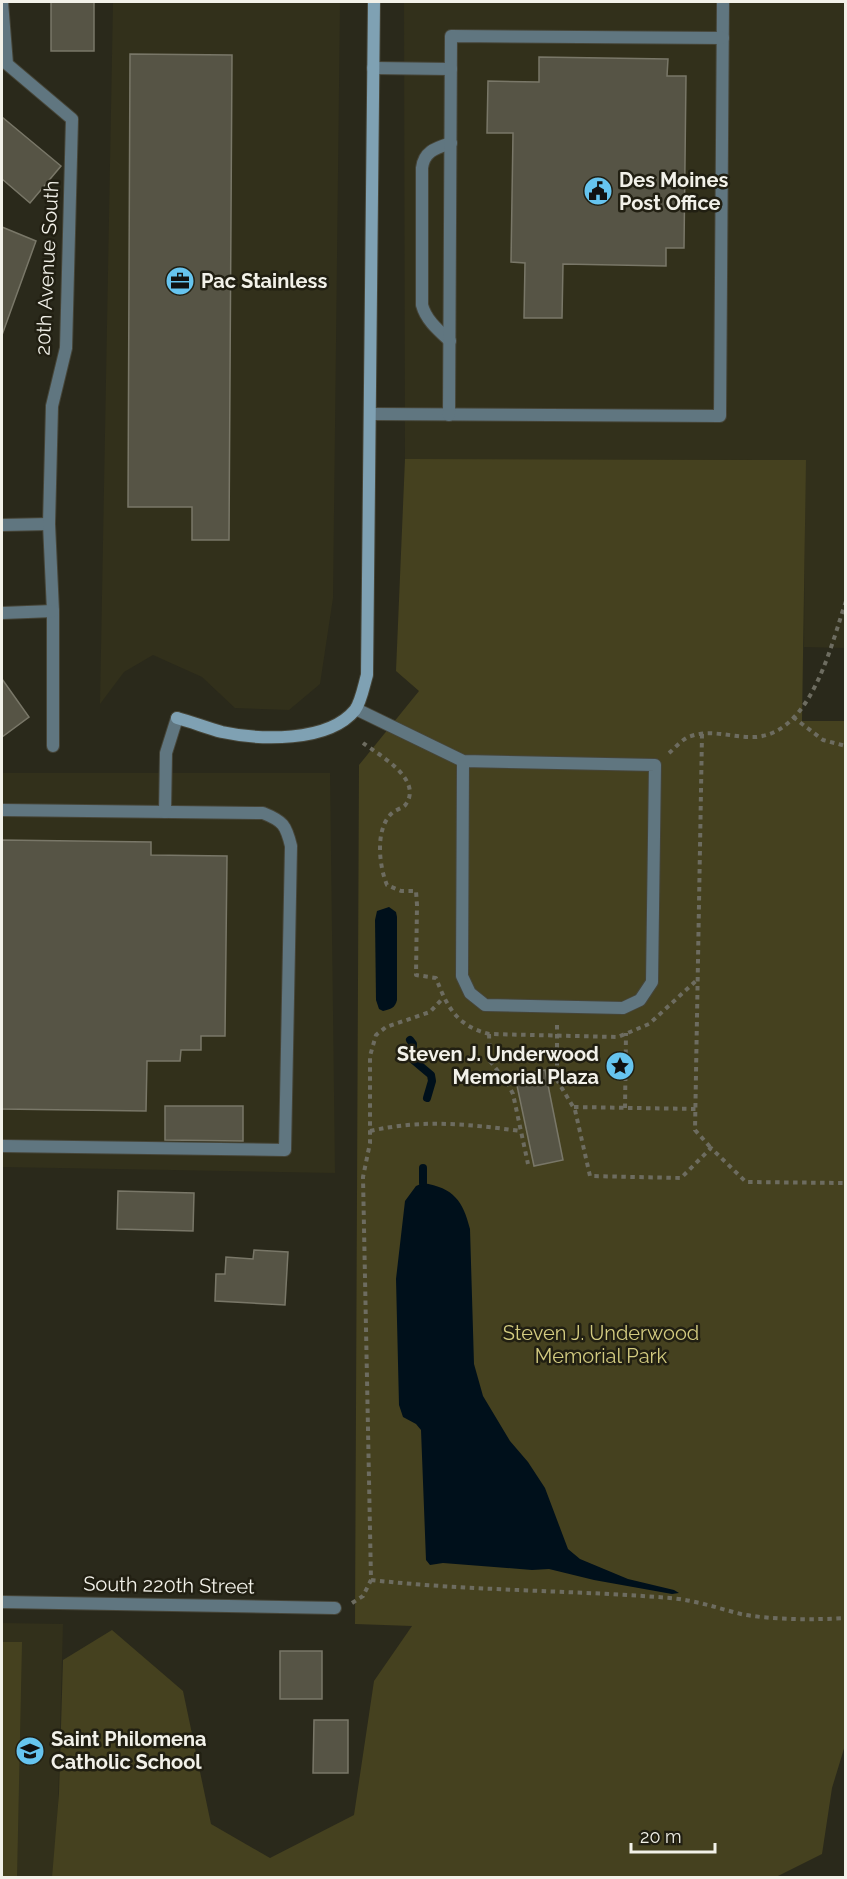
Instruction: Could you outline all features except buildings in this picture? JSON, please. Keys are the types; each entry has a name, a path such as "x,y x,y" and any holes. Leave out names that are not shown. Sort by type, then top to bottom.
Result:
{"street":[{"name":"20th Avenue South","path":"2,2 7,64 72,119 66,348 52,406 49,524 53,611 53,746"},
{"path":"165,812 166,753 177,718 223,732 280,738 314,734 337,726 356,709 367,675 374,2"},
{"path":"370,414 720,416 723,2"},
{"path":"449,415 451,36 723,38"},
{"path":"373,68 451,69"},
{"path":"450,341 424,315 422,305 422,168 423,160 433,149 451,143"},
{"path":"2,525 49,524"},
{"path":"2,613 53,611"},
{"path":"356,709 463,761 655,765 652,982 640,1000 622,1008 485,1005 470,993 462,976 463,761"},
{"path":"2,810 263,813 281,820 291,846 285,1150 2,1146"},
{"name":"South 220th Street","path":"2,1602 335,1608"}],"path":[{"path":"655,765 689,736 712,733 756,737 779,730 800,710 820,678 846,602"},
{"path":"793,717 823,740 846,746"},
{"path":"702,734 695,1130 746,1182 846,1183"},
{"path":"363,743 383,757 408,780 411,792 406,805 391,813 385,824 381,840 382,873 387,885 401,891 416,891 416,975 436,978 456,1018 475,1030 489,1034 556,1036"},
{"path":"335,1608 363,1596 371,1580 363,1177 369,1143 369,1056 376,1035 386,1027 429,1012 444,998"},
{"path":"559,1007 556,1036 557,1080 574,1107 590,1176 681,1178 711,1148"},
{"path":"625,1108 626,1033"},
{"path":"489,1034 490,1061 513,1094 528,1164"},
{"path":"574,1107 696,1108"},
{"path":"369,1131 414,1123 457,1123 521,1131"},
{"path":"371,1580 673,1598 708,1604 743,1614 846,1618"}],"shaded area":[{"path":"113,2 340,2 333,598 320,684 289,710 235,708 202,677 153,655 124,672 100,704"},
{"path":"404,2 845,2 845,648 804,647 805,460 405,459"},
{"path":"2,773 330,773 335,1173 2,1167"},
{"name":"Saint Philomena Catholic School","path":"2,1623 63,1624 56,1877 2,1878"}],"green space":[{"name":"Steven J. Underwood Memorial Park","path":"405,459 806,460 802,721 846,721 846,1742 832,1788 822,1854 774,1878 52,1878 59,1793 63,1660 112,1630 183,1691 211,1824 270,1858 354,1815 374,1681 412,1626 355,1624 359,765 419,691 396,671"},
{"path":"2,1642 22,1642 17,1877 2,1877"}],"water":[{"path":"389,907 396,912 397,917 397,1000 392,1008 383,1011 379,1009 376,1000 375,920 377,911"},
{"path":"423,1183 450,1192 456,1197 464,1211 470,1229 474,1364 483,1396 510,1441 528,1462 545,1488 568,1549 580,1559 628,1579 679,1593 672,1594 594,1580 549,1569 532,1570 443,1563 430,1565 426,1560 421,1430 416,1424 403,1417 399,1405 396,1279 405,1201 416,1186"}],"waterway":[{"path":"410,1040 413,1044 412,1059 431,1075 432,1081 427,1098"},
{"path":"423,1168 423,1183"}],"place":[{"name":"Des Moines Post Office","path":"598,191"},
{"name":"Pac Stainless","path":"180,281"},
{"name":"Steven J. Underwood Memorial Plaza","path":"620,1066"},
{"name":"Saint Philomena Catholic School","path":"30,1751"}]}
